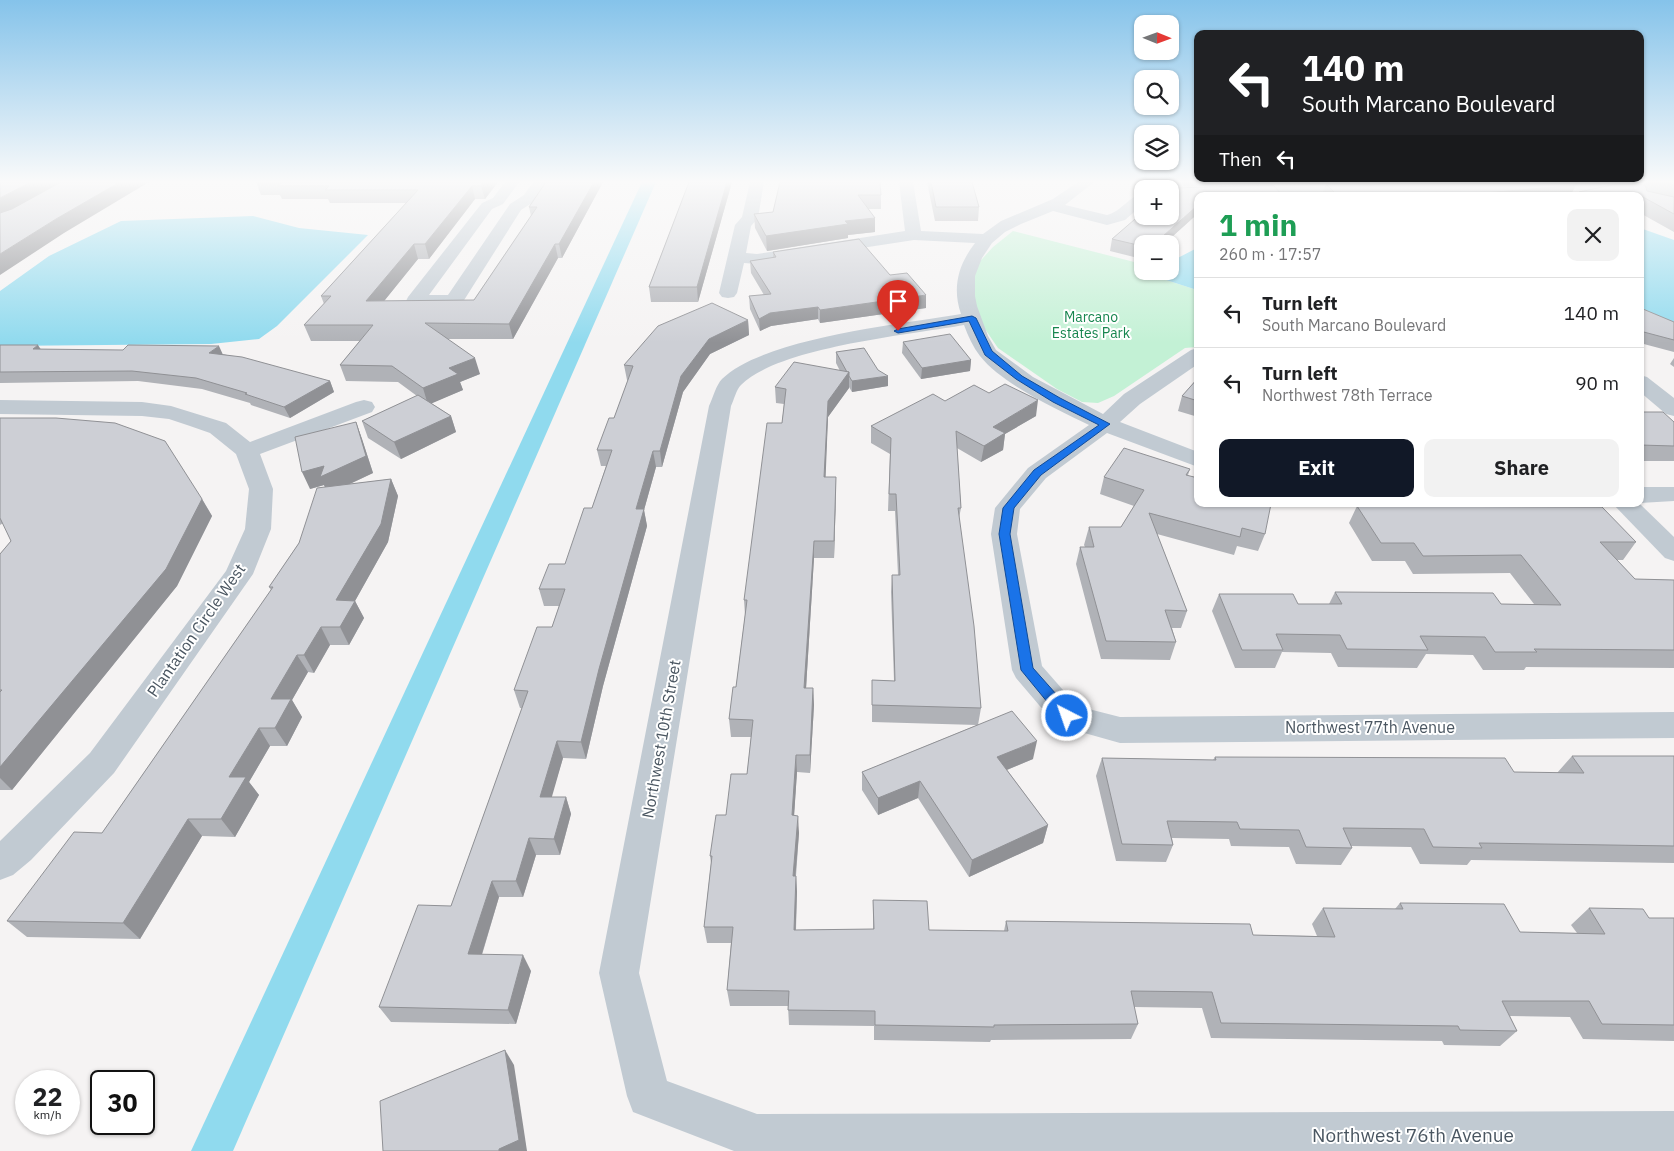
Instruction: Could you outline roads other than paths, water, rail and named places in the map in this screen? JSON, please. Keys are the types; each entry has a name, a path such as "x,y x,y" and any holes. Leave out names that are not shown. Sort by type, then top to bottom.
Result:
{"street":[{"path":"464,236 415,301 454,301 496,236"},
{"path":"728,293 741,236"},
{"path":"737,258 758,259 909,236"},
{"path":"927,236 986,239"},
{"path":"991,236 972,258 965,278 964,289 972,318 988,353 1019,378 1056,400 1106,424 1194,458"},
{"name":"Northwest 10th Street","path":"649,1096 619,973 720,406 730,383 747,371 782,354 843,340 972,318"},
{"path":"1106,424 1132,399 1194,357"},
{"path":"1644,384 1674,410"},
{"name":"Plantation Circle West","path":"0,407 142,409 171,414 218,428 246,451 261,489 258,529 239,574 102,763 18,849 0,863"},
{"path":"246,451 364,407"},
{"name":"Northwest 77th Avenue","path":"1106,424 1037,472 1008,508 1004,534 1027,670 1067,716 1120,730 1674,725"},
{"path":"1644,495 1674,494"},
{"path":"1629,507 1674,552"},
{"name":"Northwest 76th Avenue","path":"649,1096 757,1137 1674,1134"}],"water":[{"path":"91,236 367,236 277,326 259,339 211,344 0,346 0,291 49,256"},
{"path":"1644,236 1662,236 1674,240 1674,324 1644,313"},
{"path":"1194,250 1194,289 1166,280 1179,280 1179,257"}],"waterway":[{"path":"212,1151 625,236"}],"park label":[{"name":"Marcano Estates Park","path":"1091,326"}]}
